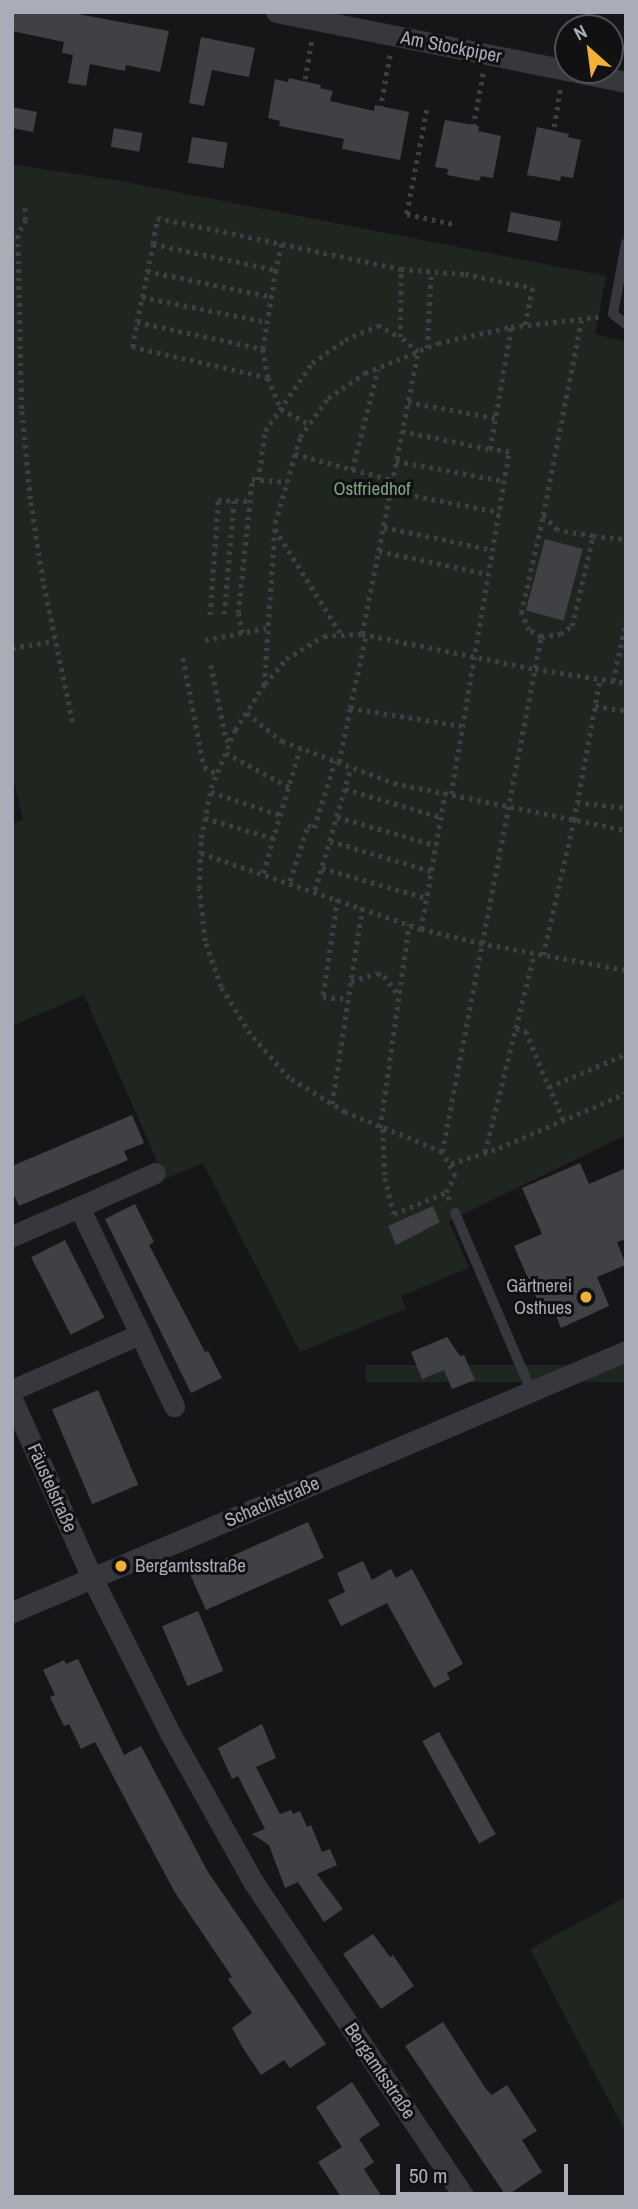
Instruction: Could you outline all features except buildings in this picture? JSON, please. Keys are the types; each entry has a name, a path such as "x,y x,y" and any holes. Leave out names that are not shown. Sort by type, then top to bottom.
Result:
{"street":[{"name":"Am Stockpiper","path":"276,12 554,67"},
{"path":"12,1236 155,1173"},
{"path":"79,1207 174,1406"},
{"path":"12,1390 139,1334"},
{"name":"Schachtstraße","path":"12,1612 626,1351"},
{"name":"Fäustelstraße","path":"12,1399 92,1578"},
{"name":"Bergamtsstraße","path":"92,1578 170,1733 254,1883 460,2195"}],"lane":[{"path":"626,243 612,314 626,324"},
{"path":"455,1213 531,1390"}],"path":[{"path":"305,79 316,20"},
{"path":"380,109 393,36"},
{"path":"473,127 487,54"},
{"path":"554,127 561,84"},
{"path":"427,110 407,214 453,224"},
{"path":"25,208 26,220 18,235 22,411 31,502 54,640 73,723"},
{"path":"268,378 132,348 157,218 401,269 466,274 533,288 525,326"},
{"path":"282,243 263,349 268,378 281,409 309,424"},
{"path":"153,244 276,270"},
{"path":"400,337 401,269"},
{"path":"148,271 272,297"},
{"path":"427,348 431,272"},
{"path":"142,296 267,322"},
{"path":"264,685 275,529 300,437 328,398 378,368 427,348 511,327 581,321 612,314"},
{"path":"581,321 521,612 529,630 541,637 560,634 572,626 593,536"},
{"path":"137,323 263,349"},
{"path":"258,480 265,431 312,363 345,340 378,324 418,352"},
{"path":"490,449 511,327"},
{"path":"290,881 308,825 314,828 337,762 418,352"},
{"path":"352,470 378,368"},
{"path":"408,402 496,418"},
{"path":"402,431 509,452 462,726 441,817 421,929"},
{"path":"295,454 393,480"},
{"path":"396,461 504,481"},
{"path":"242,633 238,613 252,479 287,482"},
{"path":"390,491 499,512"},
{"path":"210,615 218,500 250,501"},
{"path":"224,614 234,500"},
{"path":"543,515 557,530 626,539"},
{"path":"384,527 493,550"},
{"path":"275,529 341,635"},
{"path":"379,551 488,574"},
{"path":"614,681 623,650 626,621"},
{"path":"205,639 266,628"},
{"path":"409,924 382,1128 385,1178 394,1214 446,1192 455,1176 451,1164 442,1152 382,1128 332,1104 289,1078 250,1034 221,987 205,942 199,888 205,818 211,792 230,742 264,685 286,659 324,636 364,635 535,669 626,683"},
{"path":"442,1152 480,943 541,637"},
{"path":"12,648 54,640"},
{"path":"183,658 204,767 217,774"},
{"path":"211,665 226,739 230,742"},
{"path":"543,955 574,820 600,679"},
{"path":"595,706 626,711"},
{"path":"349,708 462,726"},
{"path":"247,713 282,741 394,783 626,831"},
{"path":"263,873 300,748"},
{"path":"226,753 289,787"},
{"path":"315,890 351,767"},
{"path":"345,789 441,817"},
{"path":"211,792 280,815"},
{"path":"577,802 626,808"},
{"path":"337,817 436,845"},
{"path":"205,818 273,838"},
{"path":"330,841 431,871"},
{"path":"201,853 290,881 421,929 534,954 626,970"},
{"path":"322,867 426,898"},
{"path":"338,899 323,997 348,999"},
{"path":"332,1104 362,907"},
{"path":"485,1152 534,954"},
{"path":"351,981 378,973 384,975 399,995"},
{"path":"516,1028 526,1031 563,1120"},
{"path":"549,1087 626,1054"},
{"path":"451,1164 626,1093"},
{"path":"446,1192 455,1213"}],"green space":[{"name":"Ostfriedhof","path":"12,164 121,181 606,276 595,334 626,342 626,1135 449,1221 469,1268 401,1296 406,1309 300,1352 203,1163 165,1179 84,995 12,1026 12,824 23,820 12,773"},
{"path":"366,1365 626,1365 626,1382 366,1382"},
{"path":"626,1897 626,2133 530,1949"}],"place":[{"name":"Gärtnerei Osthues","path":"586,1297"},
{"name":"Bergamtsstraße","path":"121,1566"}]}
